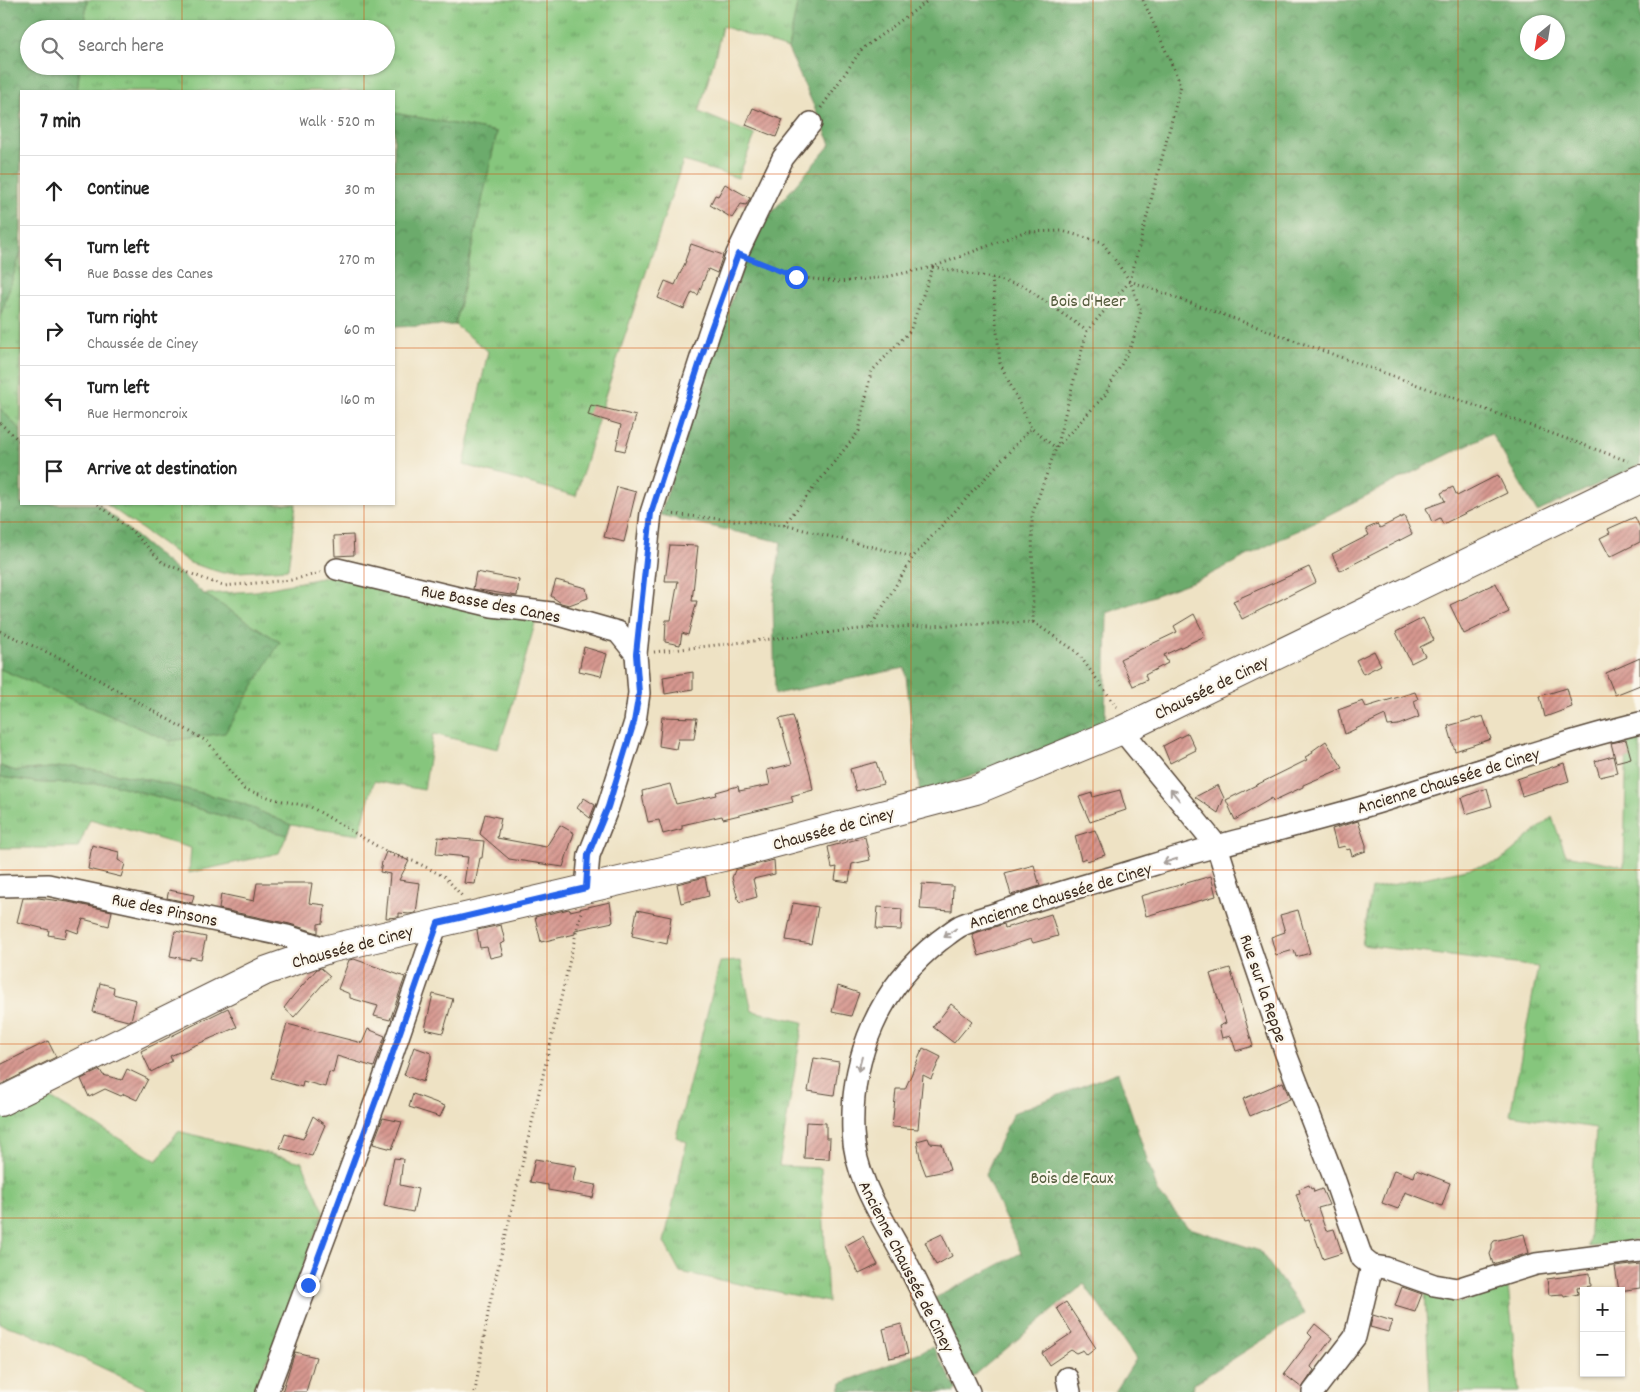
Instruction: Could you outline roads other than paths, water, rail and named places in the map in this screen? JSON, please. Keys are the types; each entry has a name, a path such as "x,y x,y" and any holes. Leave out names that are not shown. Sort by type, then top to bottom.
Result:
{"main road":[{"name":"Chaussée de Ciney","path":"0,1102 265,971 328,949 723,857 976,790 1127,727 1635,470"}],"street":[{"path":"586,888 588,855 608,807 634,722 639,693 636,654 651,513 709,334 738,254 783,158 810,123"},
{"name":"Rue Basse des Canes","path":"337,569 492,606 551,613 570,618 618,632 636,654"},
{"name":"Ancienne Chaussée de Ciney","path":"969,1392 907,1264 864,1183 856,1159 853,1132 854,1102 863,1050 874,1023 900,978 937,943 960,926 1029,902 1217,846 1366,806 1597,734 1640,723"},
{"name":"Rue sur la Reppe","path":"1127,727 1217,846 1286,1054 1333,1175 1362,1258 1372,1266"},
{"name":"Rue des Pinsons","path":"0,886 57,886 286,936 328,949"},
{"path":"268,1392 382,1084 438,923"},
{"path":"1313,1392 1355,1337 1372,1266 1386,1268 1434,1285 1457,1288 1536,1264 1640,1251"}],"park label":[{"name":"Bois d'Heer","path":"1088,300"},
{"name":"Bois de Faux","path":"1072,1177"}]}
